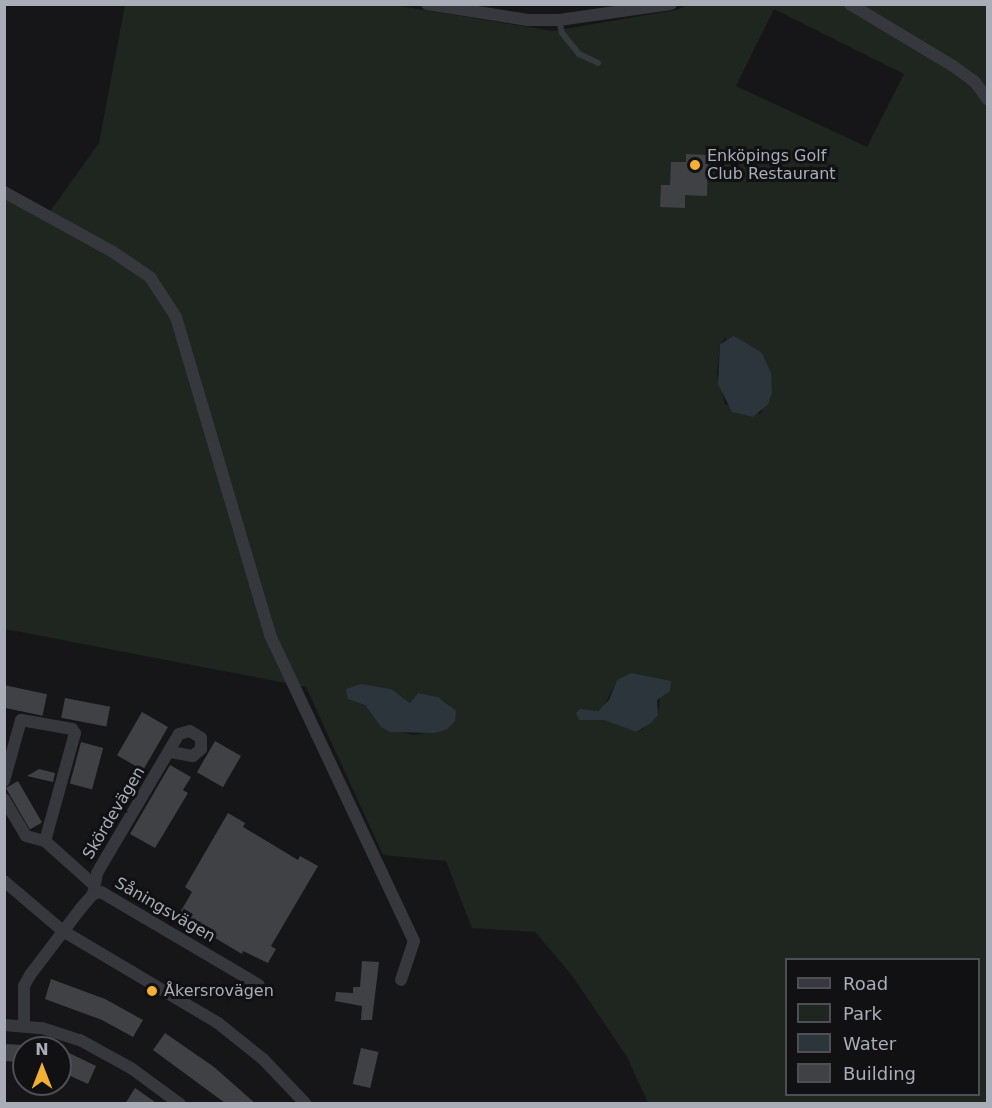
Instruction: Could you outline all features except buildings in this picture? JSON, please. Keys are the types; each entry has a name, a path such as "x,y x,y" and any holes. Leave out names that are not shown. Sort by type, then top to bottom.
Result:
{"street":[{"path":"427,4 500,18 559,20 671,4"},
{"path":"850,4 953,66 975,82 987,100"},
{"path":"4,192 113,252 150,277 176,317 270,635 414,941 401,980"},
{"path":"4,781 21,720 72,729 75,733 45,841"},
{"name":"Skördevägen","path":"94,890 97,873 170,752"},
{"path":"4,799 26,836 45,841 88,876 94,890"},
{"path":"4,881 63,931 218,1023 263,1059 306,1104"},
{"name":"Såningsvägen","path":"63,931 94,890 108,895 259,985"},
{"path":"24,1026 24,986 63,931"},
{"path":"4,1025 62,1033 108,1053 180,1104"}],"lane":[{"path":"559,20 562,33 579,54 598,63"}],"green space":[{"path":"125,5 394,5 553,31 676,10 688,5 987,5 987,1103 648,1103 627,1057 571,974 535,932 472,928 446,861 383,855 306,687 5,629 4,197 44,220 99,143","holes":["774,9 904,74 867,147 736,86","725,338 772,393 760,414 725,404 717,374 720,344","617,680 660,696 658,715 643,729 636,732 604,720 585,720 580,709 597,711 604,706","418,693 438,697 449,705 446,730 413,735 381,727 365,705 400,695 410,703"]}],"water":[{"path":"734,336 762,353 771,373 772,393 768,404 753,417 732,412 718,384 720,344"},
{"path":"631,673 671,681 670,691 657,700 658,715 651,723 636,732 604,720 579,720 576,713 580,709 598,711 609,700 617,680"},
{"path":"361,684 391,689 410,703 418,693 438,697 456,711 455,721 446,730 434,733 390,732 381,727 365,705 348,699 346,689"}],"place":[{"name":"Enköpings Golf Club Restaurant","path":"695,165"},
{"name":"Åkersrovägen","path":"152,991"}]}
